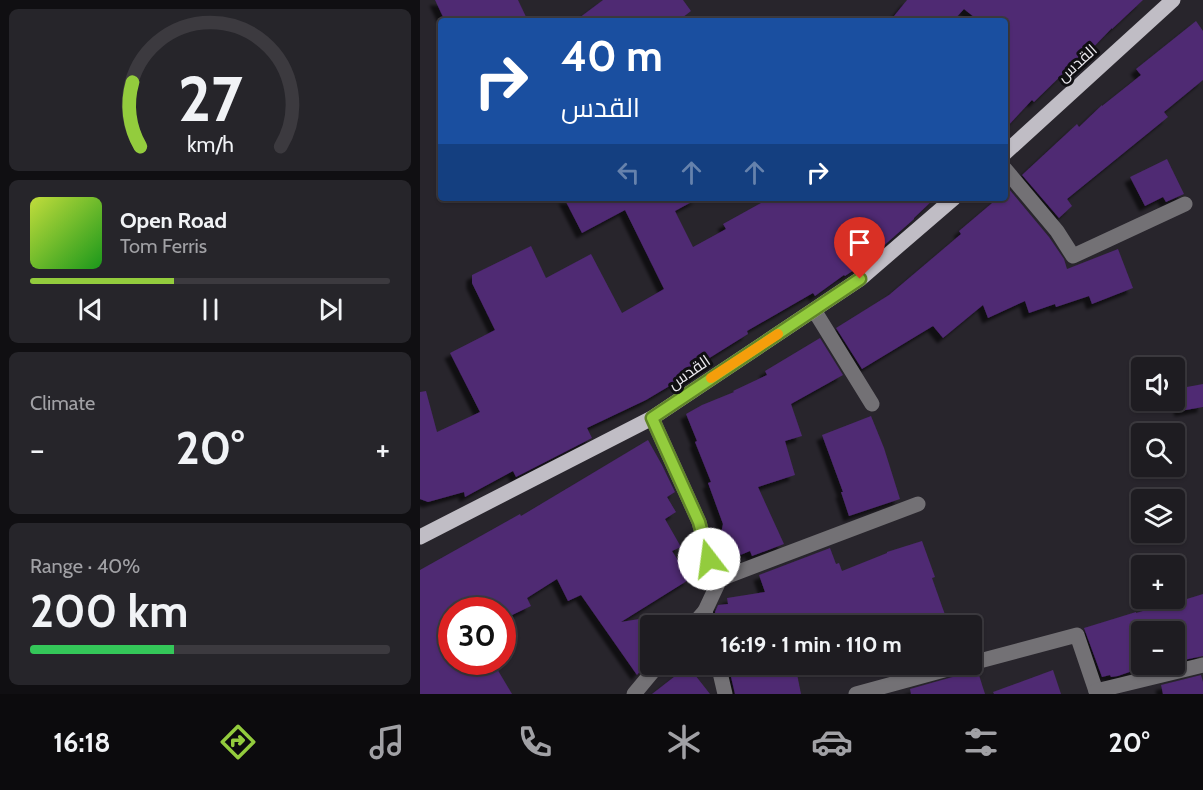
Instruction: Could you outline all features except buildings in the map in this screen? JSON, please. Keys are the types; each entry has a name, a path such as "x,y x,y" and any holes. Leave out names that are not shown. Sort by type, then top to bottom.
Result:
{"main road":[{"name":"القدس","path":"1008,150 1173,0"},
{"name":"القدس","path":"420,537 652,418 860,279 951,201"}],"street":[{"path":"1008,173 1057,231 1073,256 1185,204"},
{"path":"814,310 872,404"},
{"path":"652,418 699,522 709,559 720,579 708,615"},
{"path":"720,579 918,504"},
{"path":"982,660 1077,635 1096,693 1203,664"},
{"path":"634,694 650,675"},
{"path":"721,675 725,694"},
{"path":"860,694 927,675"}],"slow traffic":[{"path":"711,378 778,334"}],"route":[{"path":"709,559 699,522 652,418 860,279"}]}
